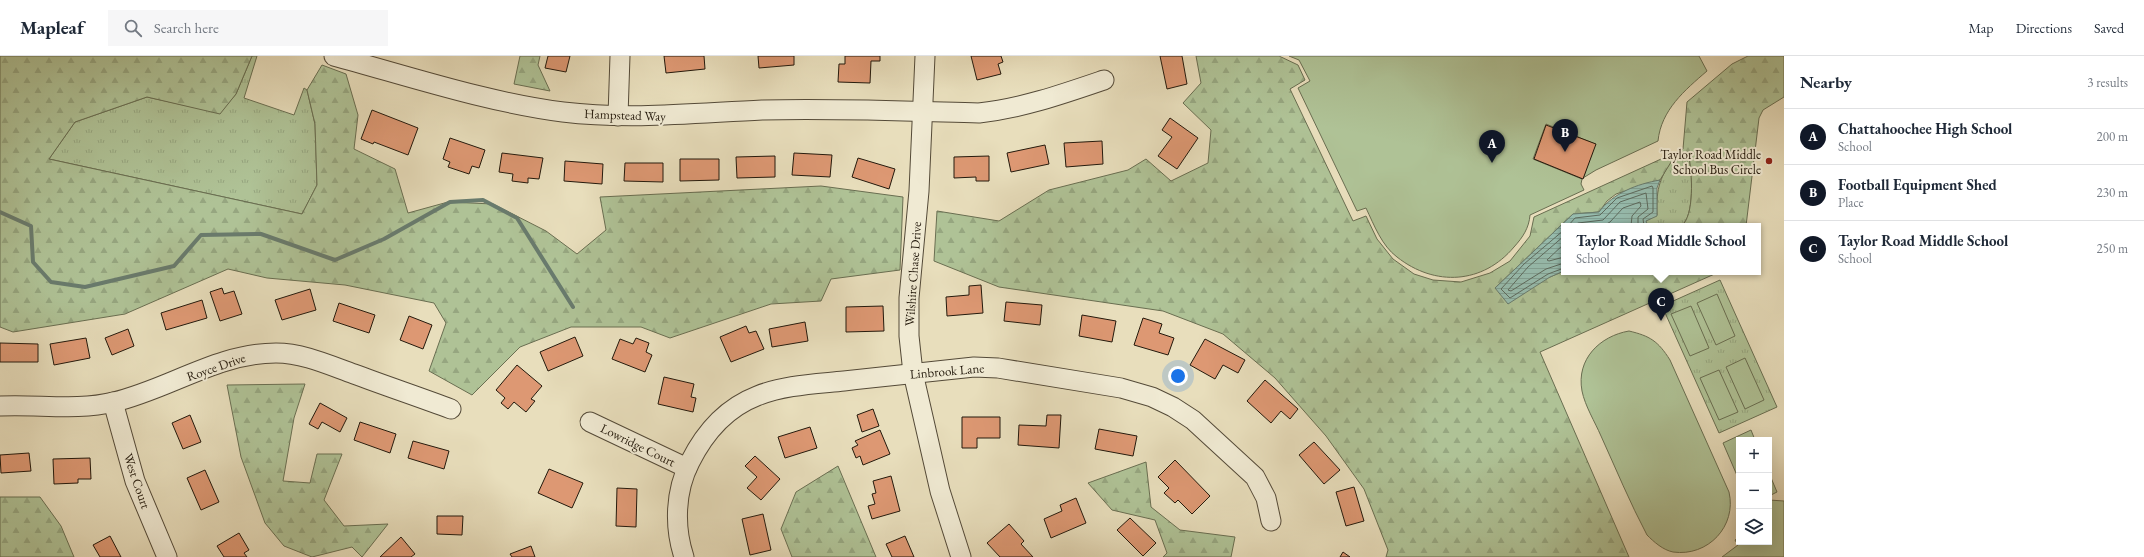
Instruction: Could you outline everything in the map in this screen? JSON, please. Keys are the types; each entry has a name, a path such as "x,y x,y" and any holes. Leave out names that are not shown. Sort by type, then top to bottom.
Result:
{"street":[{"name":"Hampstead Way","path":"334,56 507,102 562,112 618,116 670,116 763,110 979,113 1008,110 1035,104 1104,80"},
{"path":"618,116 620,56"},
{"name":"Wilshire Chase Drive","path":"925,56 919,191 909,298 909,336 913,374 940,491 961,557"},
{"name":"Royce Drive","path":"0,406 68,408 113,402 147,393 230,359 252,354 276,353 313,359 451,409"},
{"name":"Linbrook Lane","path":"684,557 678,528 678,507 687,468 698,445 714,425 735,408 757,396 790,387 974,367 998,368 1121,388 1152,397 1174,407 1193,420 1255,477 1266,498 1271,521"},
{"name":"West Court","path":"113,402 135,481 167,557"},
{"name":"Lowridge Court","path":"590,422 687,468"}],"green space":[{"path":"0,56 252,56 236,94 220,114 147,97 75,122 49,159 302,214 317,185 315,124 307,90 322,65 346,74 358,115 354,149 395,169 408,213 448,202 493,204 546,231 577,254 606,230 600,197 821,186 903,197 900,270 831,279 821,301 771,304 670,338 641,327 571,327 520,347 472,395 429,371 446,323 434,303 345,285 267,278 228,269 125,314 13,332 0,327"},
{"path":"252,56 257,56 244,98 294,115 304,88 307,90 315,124 317,185 302,214 49,159 75,122 147,97 220,113 236,94"},
{"path":"520,56 540,56 538,65 550,91 514,84"},
{"path":"1196,56 1279,56 1298,65 1305,80 1290,89 1353,221 1366,216 1377,239 1393,259 1414,274 1433,280 1461,282 1490,273 1510,261 1530,236 1534,217 1683,149 1687,102 1732,64 1748,56 1784,56 1784,97 1763,110 1759,118 1746,223 1683,223 1689,214 1691,173 1689,157 1676,154 1660,180 1616,194 1607,201 1599,212 1573,214 1564,223 1561,223 1561,225 1495,288 1550,277 1561,272 1561,275 1712,275 1540,352 1629,557 1386,557 1388,550 1364,489 1326,436 1275,378 1223,334 1163,311 999,287 934,261 937,211 999,221 1049,190 1128,170 1146,159 1171,181 1208,163 1211,130 1183,103 1201,83"},
{"path":"1289,56 1699,56 1707,71 1683,93 1669,110 1660,130 1658,141 1596,170 1583,178 1595,144 1546,124 1533,159 1582,179 1581,184 1584,190 1530,215 1527,228 1520,240 1502,259 1488,268 1473,274 1458,277 1443,277 1412,267 1397,257 1383,241 1366,208 1357,211 1298,88 1310,81 1299,60"},
{"path":"1676,154 1689,157 1691,194 1689,214 1683,223 1646,223 1645,221 1657,215 1658,189 1666,169"},
{"path":"1720,280 1777,407 1719,433 1662,306"},
{"path":"1717,294 1735,336 1716,345 1697,303"},
{"path":"1691,306 1709,348 1690,356 1671,314"},
{"path":"1629,331 1653,340 1670,360 1729,492 1729,516 1724,527 1717,537 1698,550 1686,552 1669,551 1647,535 1583,397 1581,379 1583,369 1592,351 1609,338"},
{"path":"1745,358 1764,400 1745,409 1726,367"},
{"path":"1719,370 1738,412 1719,420 1700,378"},
{"path":"305,384 294,418 283,481 310,483 317,454 342,454 324,500 344,526 388,524 362,557 352,547 312,557 284,546 265,523 241,457 227,385"},
{"path":"1751,430 1754,437 1736,437 1736,473 1723,443"},
{"path":"1146,462 1151,507 1180,530 1235,537 1231,557 1163,557 1167,553 1155,520 1112,510 1088,483"},
{"path":"838,466 876,557 792,557 781,529 796,492"},
{"path":"1772,480 1777,492 1772,494"},
{"path":"0,497 40,497 61,526 74,557 0,557"},
{"path":"1772,500 1784,501 1784,557 1722,557 1738,545 1772,545"}],"water":[{"path":"1660,180 1657,188 1657,216 1646,221 1647,223 1564,223 1573,214 1599,212 1605,205 1618,195 1626,190"},
{"path":"1561,225 1561,272 1550,277 1508,304 1495,288"}],"building":[{"path":"548,56 570,56 566,72 545,68"},
{"path":"664,56 704,56 705,69 666,73"},
{"path":"758,56 794,56 794,65 759,68"},
{"path":"845,56 880,56 880,61 871,61 870,83 838,82 839,64 845,64"},
{"path":"971,56 1001,56 1003,62 998,64 1001,74 977,80"},
{"path":"1160,56 1182,56 1187,84 1167,89"},
{"path":"372,110 418,128 408,155 374,142 373,144 361,139"},
{"path":"1170,118 1198,138 1177,169 1158,156 1172,137 1162,130"},
{"path":"1546,125 1596,144 1583,179 1534,159"},
{"path":"450,138 485,150 479,168 472,166 469,174 448,167 450,162 443,159"},
{"path":"1102,141 1103,164 1066,167 1064,143"},
{"path":"1045,145 1049,164 1011,172 1007,153"},
{"path":"502,153 543,158 539,179 528,178 528,183 512,181 513,174 499,172"},
{"path":"794,153 832,155 830,177 792,175"},
{"path":"775,156 775,177 737,178 736,157"},
{"path":"989,156 989,181 976,181 976,177 954,178 954,157"},
{"path":"858,158 895,169 889,189 852,177"},
{"path":"680,159 719,159 719,180 680,181"},
{"path":"565,161 603,164 602,184 564,181"},
{"path":"625,163 663,163 663,182 624,181"},
{"path":"981,285 983,313 947,316 946,297 969,295 969,286"},
{"path":"222,288 224,294 234,291 242,314 220,321 210,292"},
{"path":"310,289 316,310 282,320 275,300"},
{"path":"202,300 207,318 166,330 161,313"},
{"path":"1006,302 1042,305 1040,325 1004,321"},
{"path":"339,303 375,315 369,333 333,321"},
{"path":"883,306 884,331 846,332 846,307"},
{"path":"1082,315 1116,321 1112,342 1079,336"},
{"path":"409,316 432,325 423,349 400,340"},
{"path":"1143,318 1162,324 1159,333 1174,338 1168,355 1134,345"},
{"path":"805,322 808,341 772,347 769,329"},
{"path":"746,326 749,333 756,331 764,349 731,362 720,337"},
{"path":"128,329 134,346 112,355 105,338"},
{"path":"575,337 583,356 548,371 540,352"},
{"path":"86,338 90,358 54,365 50,344"},
{"path":"636,338 649,343 646,352 652,355 645,372 612,359 620,339 633,344"},
{"path":"1205,339 1245,360 1238,373 1223,365 1215,379 1190,365"},
{"path":"0,343 38,344 38,362 0,362"},
{"path":"517,365 542,386 531,399 535,401 526,412 514,402 508,409 501,403 505,398 496,390"},
{"path":"664,377 694,384 691,397 696,398 693,412 658,404"},
{"path":"1265,380 1298,409 1290,419 1281,411 1271,423 1247,401"},
{"path":"320,403 347,418 340,432 322,422 318,429 309,424"},
{"path":"873,409 879,426 862,432 857,415"},
{"path":"190,415 201,442 183,449 172,423"},
{"path":"1047,415 1061,415 1059,448 1018,445 1019,425 1046,426"},
{"path":"962,417 1000,417 1000,438 977,438 977,448 962,448"},
{"path":"360,422 396,434 390,453 354,440"},
{"path":"810,427 817,448 785,458 778,437"},
{"path":"1099,429 1137,436 1133,456 1095,449"},
{"path":"880,430 890,454 863,465 860,456 856,458 852,448 858,445 855,441"},
{"path":"413,441 449,451 444,469 408,458"},
{"path":"1314,442 1340,470 1324,484 1299,455"},
{"path":"29,453 31,471 1,473 0,455"},
{"path":"755,456 780,479 761,500 747,488 757,477 745,466"},
{"path":"90,458 91,479 78,479 78,483 54,484 53,459"},
{"path":"1175,460 1210,496 1192,514 1178,500 1175,503 1164,493 1169,488 1158,477"},
{"path":"549,469 583,483 572,508 538,493"},
{"path":"205,470 219,502 201,510 187,478"},
{"path":"891,476 900,511 872,519 868,506 875,504 872,494 876,493 873,481"},
{"path":"1354,487 1364,521 1346,526 1336,492"},
{"path":"617,488 637,489 636,527 616,526"},
{"path":"1076,498 1086,523 1051,538 1044,519 1062,511 1060,505"},
{"path":"763,514 771,550 750,555 742,519"},
{"path":"437,516 463,516 462,535 437,534"},
{"path":"1130,518 1156,543 1143,556 1117,530"},
{"path":"1009,524 1024,541 1021,544 1033,557 1000,557 987,543"},
{"path":"239,533 249,550 244,553 247,557 224,557 217,546"},
{"path":"110,536 121,557 100,557 93,545"},
{"path":"905,536 914,557 892,557 886,544"},
{"path":"401,537 415,554 411,557 380,557"},
{"path":"531,546 535,557 512,557 510,554"},
{"path":"1343,552 1350,557 1340,557"}],"waterway":[{"path":"0,212 31,226 33,262 51,282 85,287 174,266 201,235 261,234 335,260 384,239 450,202 483,200 517,218 573,307"}],"place":[{"name":"Football Equipment Shed","path":"1565,152"},
{"name":"Taylor Road Middle School Bus Circle","path":"1769,161"},
{"name":"Chattahoochee High School","path":"1492,163"},
{"name":"Taylor Road Middle School","path":"1661,321"}]}
